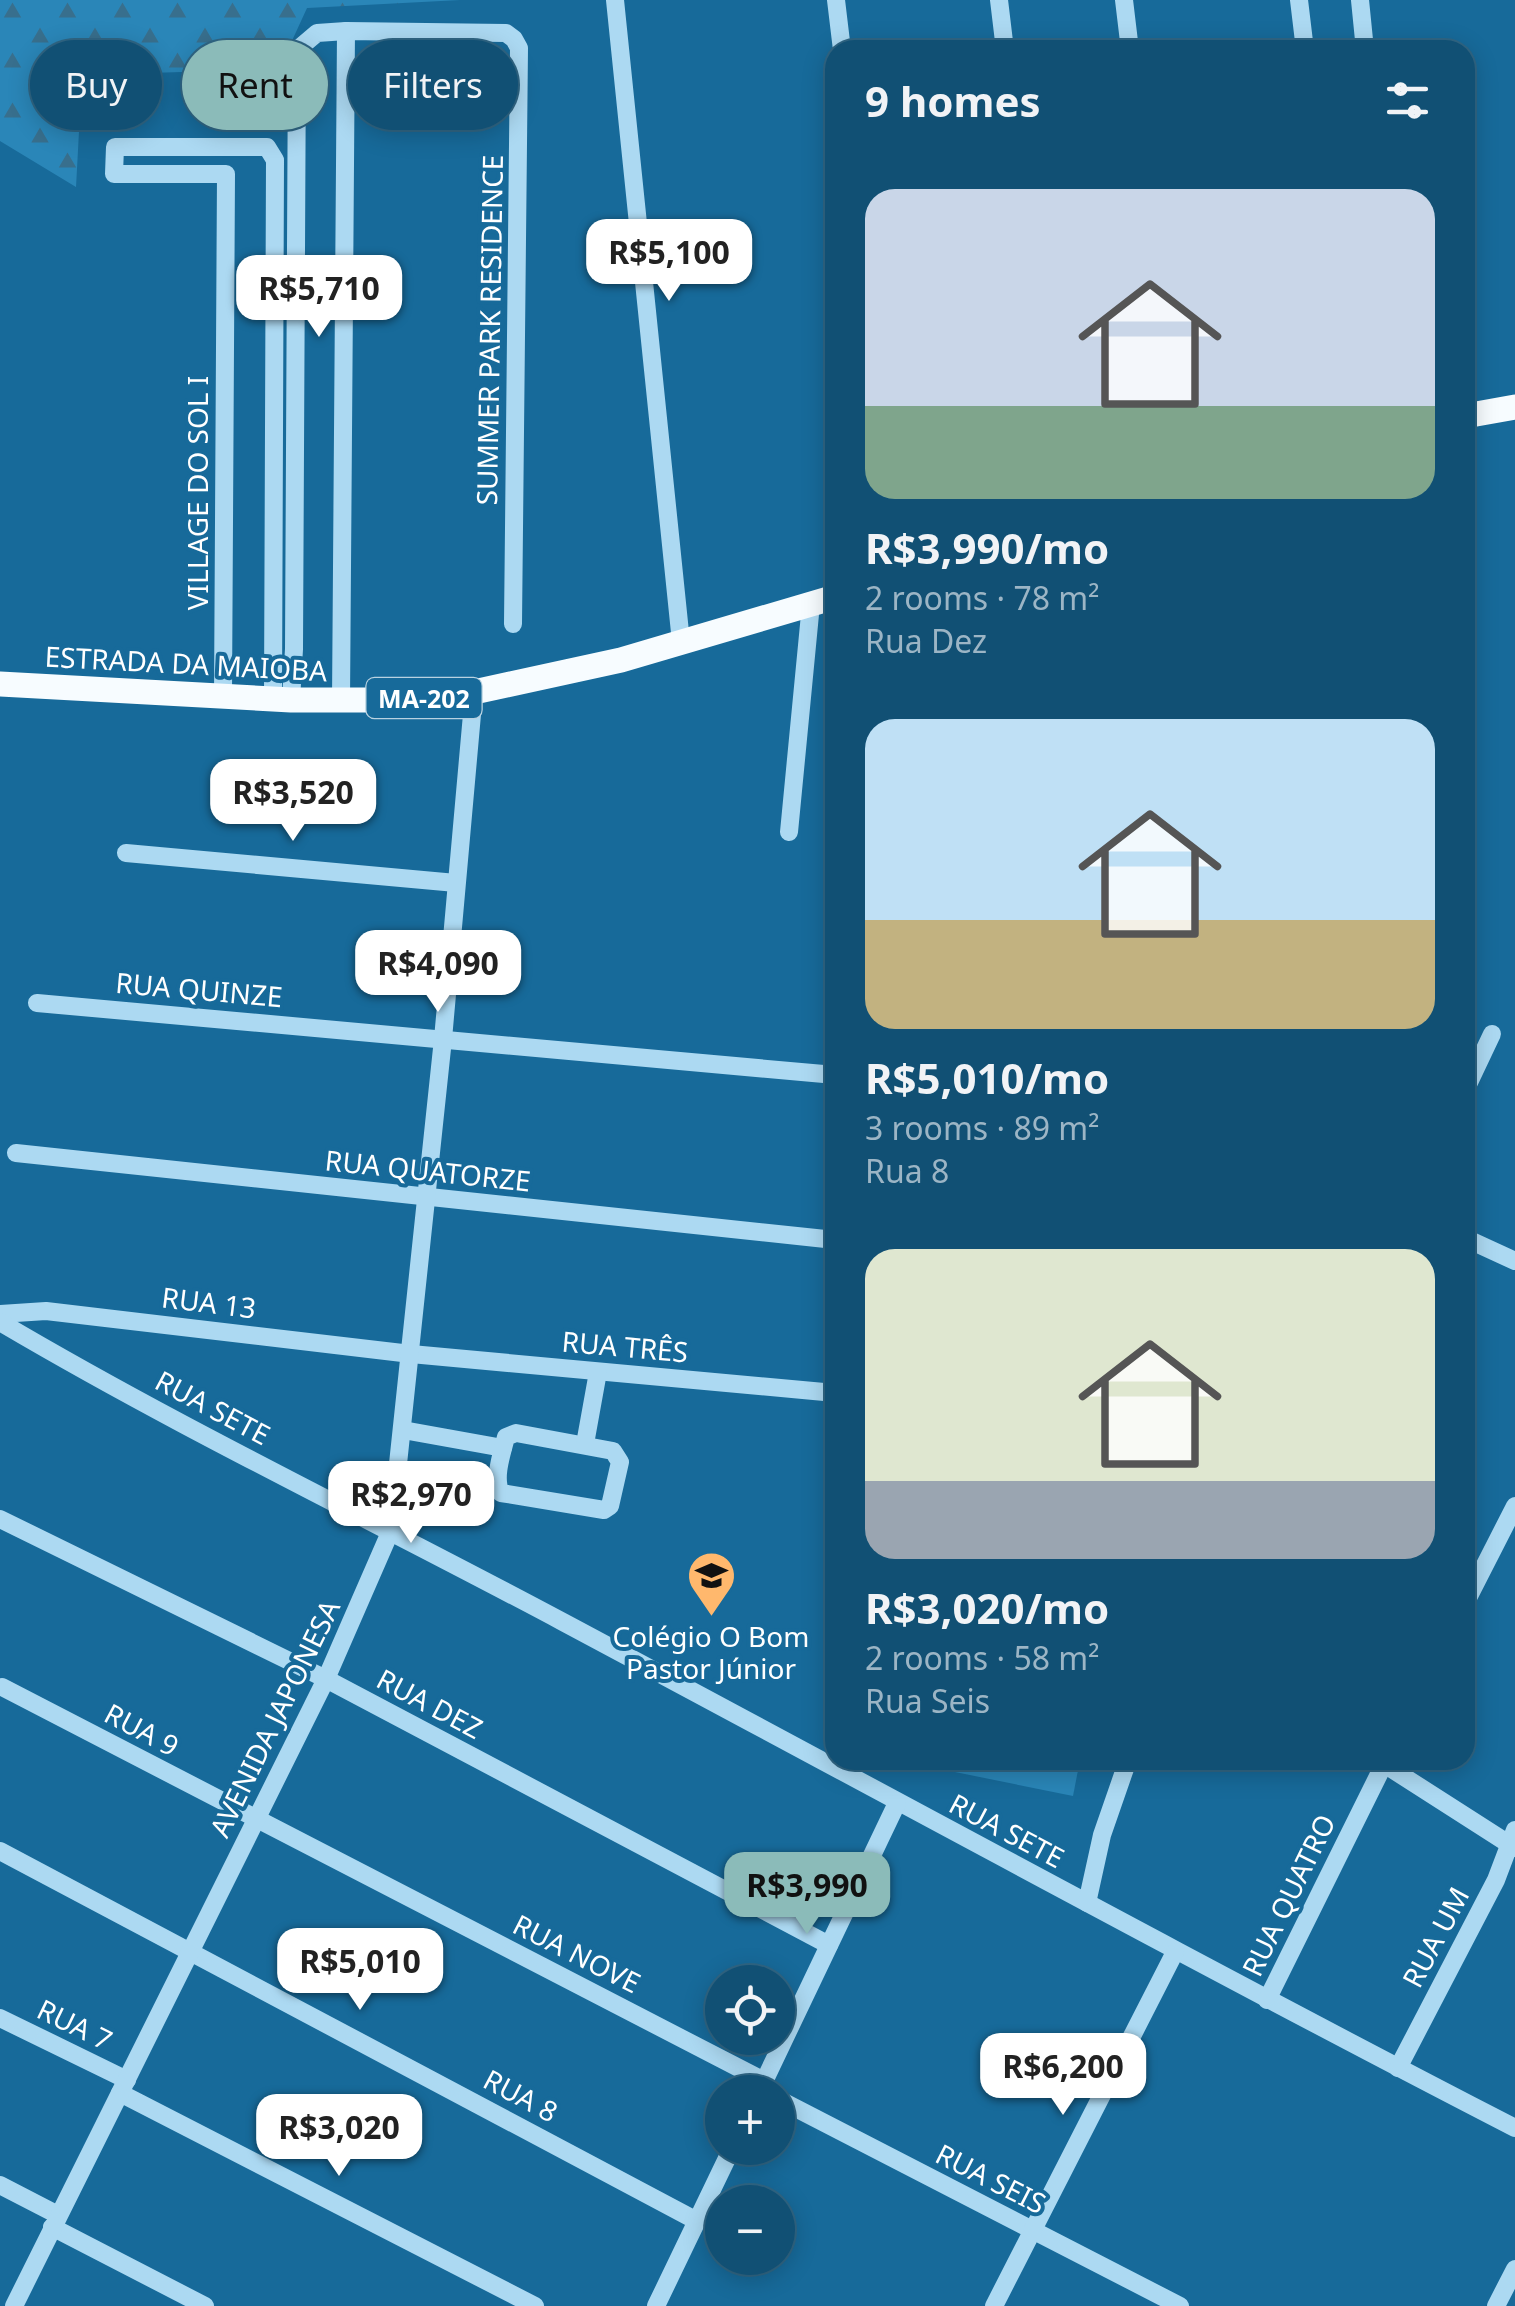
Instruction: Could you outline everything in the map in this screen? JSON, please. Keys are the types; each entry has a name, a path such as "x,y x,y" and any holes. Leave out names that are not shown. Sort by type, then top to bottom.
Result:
{"main road":[{"path":"1475,414 1515,407"},
{"name":"ESTRADA DA MAIOBA","path":"0,684 282,700 405,700 474,692 621,660 823,600"}],"street":[{"path":"615,0 680,642"},
{"path":"836,0 841,40"},
{"path":"999,0 1004,40"},
{"path":"1124,0 1129,40"},
{"path":"1300,0 1304,40"},
{"path":"1360,0 1364,40"},
{"path":"341,701 346,31"},
{"name":"SUMMER PARK RESIDENCE","path":"282,700 294,648 296,50 316,33 506,33 520,48 513,624"},
{"path":"226,174 114,174 114,146 267,147 275,160 274,648 282,700"},
{"name":"VILLAGE DO SOL I","path":"223,696 226,148"},
{"path":"788,832 823,600"},
{"name":"AVENIDA JAPONESA","path":"14,2306 326,1679 391,1530 443,1039 474,692"},
{"path":"126,852 456,883"},
{"name":"RUA QUINZE","path":"37,1002 825,1074"},
{"path":"1475,1070 1492,1034"},
{"name":"RUA QUATORZE","path":"16,1153 825,1239"},
{"path":"1475,1243 1515,1261"},
{"name":"RUA 13","path":"0,1314 46,1311 411,1354"},
{"name":"RUA SETE","path":"0,1322 73,1364 825,1757"},
{"name":"RUA TRÊS","path":"411,1354 825,1392"},
{"path":"585,1444 598,1372"},
{"path":"403,1430 503,1448"},
{"path":"516,1434 585,1444 618,1455 613,1501 604,1510 502,1492 497,1483 506,1437 516,1434"},
{"path":"1475,1584 1515,1506"},
{"name":"RUA DEZ","path":"0,1519 326,1679 829,1945"},
{"name":"RUA 9","path":"2,1687 257,1820"},
{"name":"RUA SETE","path":"848,1770 897,1803 1515,2128"},
{"path":"1087,1904 1102,1835 1125,1770"},
{"name":"RUA QUATRO","path":"1266,2000 1381,1770"},
{"path":"1398,1770 1513,1841"},
{"path":"769,2075 897,1803"},
{"name":"RUA NOVE","path":"257,1820 736,2075"},
{"name":"RUA UM","path":"1398,2068 1513,1841"},
{"name":"RUA 8","path":"0,1851 697,2221"},
{"path":"994,2306 1175,1952"},
{"name":"RUA 7","path":"0,2018 123,2087"},
{"path":"123,2087 535,2306"},
{"name":"RUA SEIS","path":"795,2108 1180,2306"},
{"path":"656,2306 724,2165"},
{"path":"0,2186 205,2306"},
{"path":"1496,2306 1515,2269"}],"green space":[{"path":"0,0 460,0 307,8 292,40 182,40 182,72 162,73 162,40 30,40 30,130 79,130 76,187 0,141"},
{"path":"945,1770 1078,1770 1073,1796"}],"place":[{"name":"Colégio O Bom Pastor Júnior","path":"711,1618"}]}
